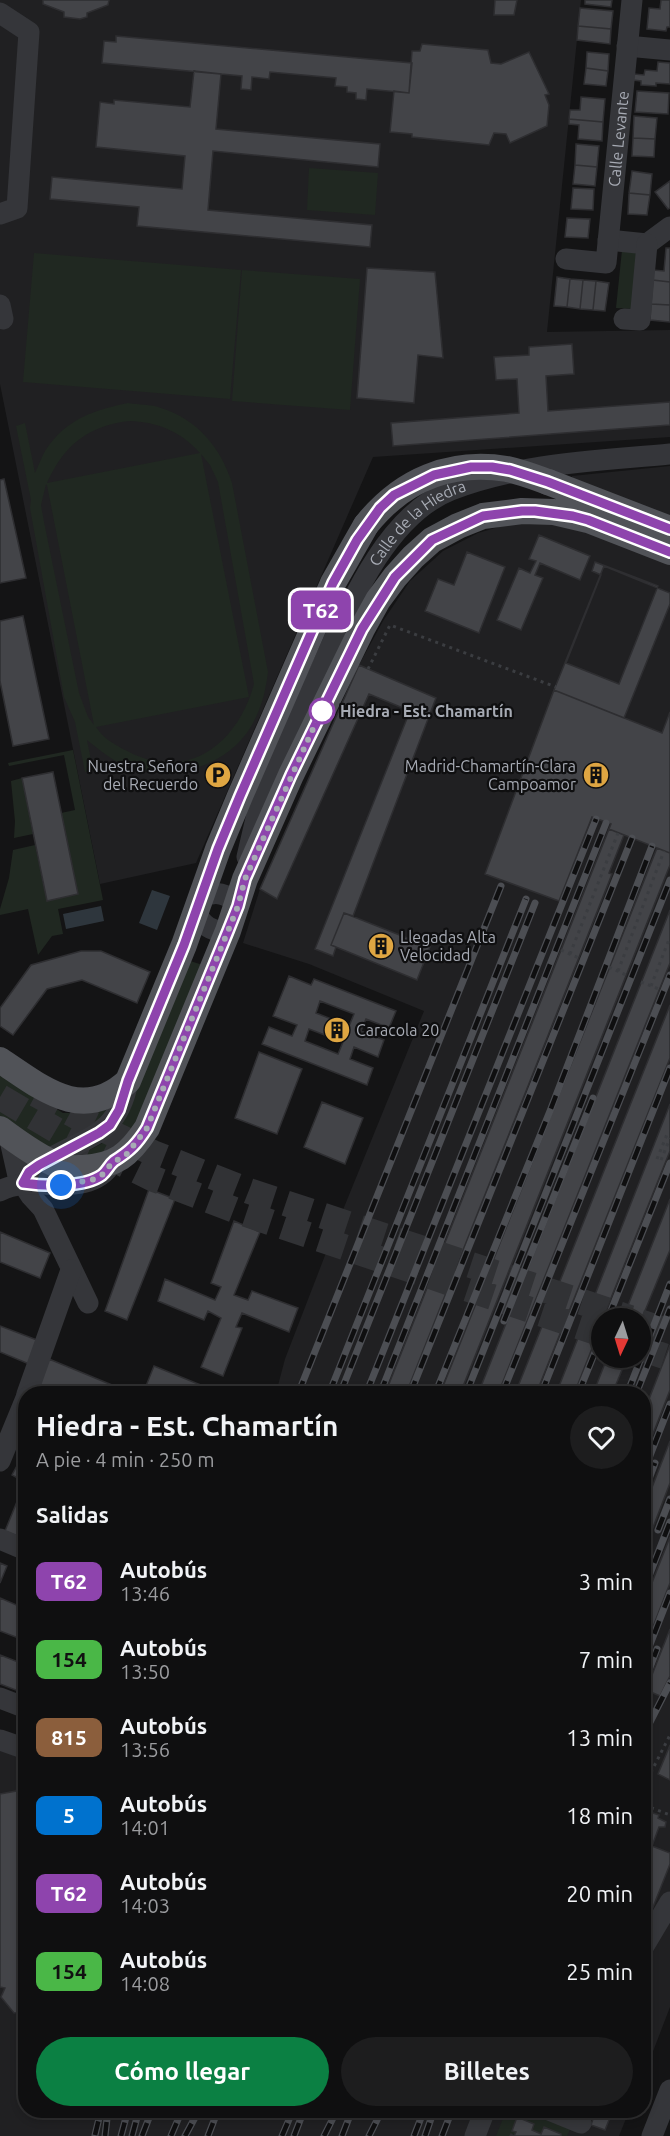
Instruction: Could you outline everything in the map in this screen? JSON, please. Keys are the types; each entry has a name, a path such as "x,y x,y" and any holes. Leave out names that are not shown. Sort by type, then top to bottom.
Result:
{"main road":[{"name":"Calle de la Hiedra","path":"128,1081 184,945 218,849 333,583 348,555 380,508 402,491 434,475 453,469 471,467 510,470 548,482 669,544"},
{"name":"Calle de la Hiedra","path":"112,1163 126,1155 147,1128 238,906 245,879 291,775 362,629 395,577 412,558 432,540 483,516 522,511 573,516 669,544"},
{"path":"0,1060 50,1093 75,1101 110,1095 128,1081"},
{"path":"5,1132 60,1166 76,1168 112,1163"}],"street":[{"name":"Calle Levante","path":"566,258 606,263 632,0"},
{"path":"0,214 17,208 29,32 1,13"},
{"path":"627,46 670,50"},
{"path":"608,240 647,244 670,227"},
{"path":"624,319 640,320 647,244"},
{"name":"Calle de la Hiedra","path":"245,879 254,824 264,793 352,600 383,548 397,531 449,491 489,477 544,466 670,454"},
{"path":"240,796 250,810 254,824"},
{"path":"218,849 226,850 234,855 241,864 245,879"},
{"path":"228,931 203,925 198,905 207,894 220,894 234,900 238,906"},
{"name":"Calle de la Hiedra","path":"9,1187 48,1160 84,1142 110,1125 119,1110 128,1081"},
{"path":"5,1132 18,1176 9,1187 31,1196 43,1209 88,1303"},
{"name":"Calle de la Hiedra","path":"9,1187 61,1185 92,1180 102,1175 112,1163"},
{"path":"30,1386 71,1270"},
{"path":"0,1461 18,1417"},
{"path":"0,1539 18,1547"},
{"path":"0,1698 18,1705"},
{"path":"0,1740 18,1746"},
{"path":"651,1934 670,1902"},
{"path":"652,2136 670,2090"},
{"path":"475,2136 482,2118"}],"path":[{"path":"368,669 390,625 556,687"},
{"path":"570,954 618,833"},
{"path":"618,971 664,851"},
{"path":"651,986 670,937"},
{"path":"561,950 579,958"},
{"path":"609,967 627,975"},
{"path":"641,982 659,989"},
{"path":"668,1132 659,1160 670,1138"},
{"path":"651,1772 670,1735"},
{"path":"651,1808 670,1815"}],"shaded area":[{"path":"0,0 581,0 547,332 670,330 670,437 373,457 196,863 100,884 0,384"},
{"path":"309,168 378,173 375,215 307,210"},
{"path":"622,250 638,251 635,309 616,308"},
{"path":"34,253 241,270 230,399 23,382"},
{"path":"242,270 360,279 350,410 232,401"},
{"path":"128,403 149,405 174,413 186,419 206,436 221,458 232,483 268,672 261,706 246,733 234,747 219,758 185,771 167,773 130,767 112,759 87,740 93,770 85,772 75,722 64,697 30,508 31,500 16,426 25,423 35,473 47,448 64,429 93,412","holes":["129,421 150,423 168,429 185,439 200,453 47,483 61,458 79,440 101,427","201,454 210,465 218,482 254,684 247,704 225,738 210,750 193,758 175,762 155,761 133,754 117,746 96,727 249,697","46,484 94,725 88,717 79,693 41,505"]},
{"path":"670,466 670,2007 651,2057 651,1386 278,1386 285,1359 336,1227 424,1011 309,964 243,943 260,889 359,665 383,621 410,581 443,551 478,533 509,524 576,514 572,476"},
{"path":"73,750 103,900 58,909 63,934 52,936 38,955 28,909 0,915 13,850 35,845 47,901 78,894 61,813 75,810 64,755 9,766 8,763"},
{"path":"22,778 33,834 14,838 15,821 11,781"},
{"path":"152,890 170,896 157,930 139,923"},
{"path":"101,906 104,921 66,929 63,914"},
{"path":"187,960 206,966 147,1113 121,1149 70,1160 101,1144 116,1130"},
{"path":"0,1074 63,1113 79,1113 110,1104 104,1122 51,1149 39,1147 0,1116"},
{"path":"0,1749 18,1755 18,2118 626,2118 619,2136 0,2136"},
{"path":"503,2118 518,2118 513,2131 516,2132 514,2136 496,2136"},
{"path":"520,2118 541,2118 570,2129 567,2136 541,2134 532,2130 534,2124"}],"building":[{"path":"43,0 109,0 108,5 87,13 87,17 80,19 64,17 64,12 43,4"},
{"path":"495,0 517,0 514,15 494,15"},
{"path":"585,0 612,0 611,7 585,4"},
{"path":"661,0 670,0 670,27 667,27 666,31 647,29 649,8 660,9"},
{"path":"580,8 613,11 611,29 578,26"},
{"path":"578,26 611,29 610,44 577,40"},
{"path":"116,36 412,63 409,93 367,89 366,100 356,99 356,93 347,92 347,87 335,86 336,78 270,72 269,79 252,77 251,90 241,89 242,76 102,63 104,41 116,42"},
{"path":"422,44 488,50 491,63 501,64 529,52 549,94 545,95 549,105 547,126 510,143 506,134 494,133 489,145 412,137 412,134 390,132 394,91 409,93 412,51 420,51"},
{"path":"587,52 609,54 608,71 586,68"},
{"path":"658,62 670,63 670,84 641,85 641,81 633,80 634,74 644,75 645,70 657,71"},
{"path":"586,68 608,71 606,86 584,84"},
{"path":"194,71 221,74 216,129 380,144 378,167 213,151 208,210 372,225 370,247 137,226 139,207 50,199 52,177 182,189 185,156 96,147 100,102 114,104 114,100 190,107"},
{"path":"637,91 669,93 668,114 635,112"},
{"path":"581,97 605,99 603,122 569,119 570,110 580,110"},
{"path":"634,116 657,118 655,139 633,138"},
{"path":"569,119 603,122 602,141 578,139 579,125 569,124"},
{"path":"633,138 655,139 654,157 632,156"},
{"path":"576,144 599,146 597,167 575,165"},
{"path":"575,165 597,167 595,186 573,184"},
{"path":"632,171 652,174 650,195 629,193"},
{"path":"670,181 670,208 668,209 655,192"},
{"path":"573,188 594,189 593,210 571,209"},
{"path":"629,193 650,195 647,215 628,214"},
{"path":"567,218 590,219 588,238 565,237"},
{"path":"666,248 670,248 670,282 653,280 653,270 664,271"},
{"path":"367,268 435,272 443,358 418,355 414,403 357,398"},
{"path":"557,277 570,279 567,307 554,306"},
{"path":"570,279 583,280 580,309 567,307"},
{"path":"583,280 596,281 593,310 580,309"},
{"path":"653,280 670,282 670,305 651,304"},
{"path":"596,281 609,283 605,311 593,310"},
{"path":"651,304 670,305 670,322 650,320"},
{"path":"572,344 574,374 546,376 548,411 670,402 670,425 393,446 391,423 519,413 517,379 496,380 494,357 529,355 529,347"},
{"path":"4,479 26,578 0,583 0,480"},
{"path":"539,535 590,556 580,580 540,563 535,575 543,578 521,630 497,620 519,568 530,573 536,561 529,559"},
{"path":"467,552 505,567 479,633 425,611 438,579 454,585"},
{"path":"595,562 658,586 619,684 566,663 601,575 592,571"},
{"path":"604,566 670,593 670,604 624,718 554,690"},
{"path":"23,616 49,739 13,746 0,681 0,621"},
{"path":"359,665 436,698 353,916 344,913 331,945 336,947 333,956 315,949 410,711 369,694 277,899 260,889"},
{"name":"Madrid-Chamartín-Clara Campoamor","path":"554,690 662,733 670,712 670,853 609,829 611,824 592,817 559,901 485,874"},
{"path":"53,772 78,894 47,901 22,778"},
{"path":"609,829 624,835 609,873 612,874 409,1386 388,1386"},
{"path":"657,848 670,853 670,865 463,1386 443,1386"},
{"path":"670,910 670,963 501,1386 481,1386"},
{"name":"Llegadas Alta Velocidad","path":"344,913 430,947 417,980 331,945"},
{"path":"81,951 101,951 150,972 137,1003 82,980 47,989 13,1035 0,1026 0,1008 31,965"},
{"name":"Caracola 20","path":"289,976 311,985 314,979 396,1011 389,1028 366,1019 361,1031 384,1040 378,1057 354,1047 350,1059 373,1068 367,1085 262,1044 269,1027 292,1036 297,1025 273,1016","holes":["320,1001 354,1014 349,1026 316,1013","309,1029 343,1042 338,1054 305,1041"]},
{"path":"670,1005 670,1058 539,1386 518,1386"},
{"path":"259,1052 302,1069 277,1134 235,1118"},
{"path":"322,1102 363,1118 345,1164 304,1147"},
{"path":"670,1104 670,1151 607,1308 591,1308 591,1351 577,1386 559,1386"},
{"path":"149,1189 175,1199 127,1320 105,1311"},
{"path":"670,1199 670,1250 646,1308 627,1308"},
{"path":"234,1221 260,1232 234,1295 248,1300 252,1291 298,1308 289,1332 242,1313 236,1327 242,1328 223,1376 201,1367 221,1318 208,1311 204,1320 158,1301 165,1279 215,1300 221,1287 211,1283"},
{"path":"0,1232 50,1253 40,1278 0,1262"},
{"path":"0,1326 37,1340 29,1364 0,1352"},
{"path":"670,1345 670,1390 651,1439 651,1394"},
{"path":"49,1359 112,1385 43,1386 39,1384"},
{"path":"154,1366 203,1386 146,1386"},
{"path":"603,1368 623,1368 615,1386 596,1386"},
{"path":"670,1441 670,1483 651,1533 651,1490"},
{"path":"18,1464 18,1478 12,1475"},
{"path":"18,1499 18,1537 5,1531"},
{"path":"670,1537 670,1583 651,1632 651,1585"},
{"path":"0,1563 7,1566 0,1583"},
{"path":"0,1598 18,1606 18,1638 0,1631"},
{"path":"670,1629 670,1676 660,1696 651,1692 651,1677"},
{"path":"0,1655 18,1662 18,1691 0,1684"},
{"path":"670,1745 670,1780 658,1774"},
{"path":"18,1786 18,2012 14,2013 1,1997 5,1988 0,1987 0,1794 16,1791"},
{"path":"651,1812 659,1815 658,1818 666,1822 665,1827 659,1827 652,1846 670,1853 670,1864 651,1912"},
{"path":"517,2118 519,2118 534,2124 532,2130 541,2134 544,2127 561,2136 514,2136 516,2132 512,2131"},
{"path":"593,2118 610,2118 605,2130 591,2125"}],"tunnel":[{"path":"36,1094 153,1153 249,1191 600,1308"},
{"path":"0,1097 61,1133 154,1179 240,1212 591,1330"},
{"path":"651,1326 670,1332"},
{"path":"651,1352 670,1358"}],"railway":[{"path":"369,1386 596,819"},
{"path":"383,1386 606,823"},
{"path":"413,1386 632,838"},
{"path":"438,1386 550,1111 652,846"},
{"path":"469,1386 670,880"},
{"path":"301,1386 501,886"},
{"path":"332,1386 526,899"},
{"path":"343,1386 535,903"},
{"path":"505,1386 670,975"},
{"path":"544,1386 670,1068"},
{"path":"504,1321 593,1098"},
{"path":"612,1308 670,1163"},
{"path":"630,1386 670,1284"},
{"path":"639,1386 670,1309"},
{"path":"581,1386 591,1362"},
{"path":"651,1453 670,1404"},
{"path":"651,1474 655,1463"},
{"path":"658,1530 670,1499"},
{"path":"651,1571 670,1522"},
{"path":"651,1642 670,1593"},
{"path":"651,1665 657,1649"},
{"path":"651,1720 670,1683"},
{"path":"95,2135 99,2118"},
{"path":"105,2136 107,2118"},
{"path":"121,2136 126,2118"},
{"path":"132,2136 137,2118"},
{"path":"142,2136 149,2118"},
{"path":"171,2136 179,2118"},
{"path":"185,2136 195,2118"},
{"path":"208,2136 215,2118"},
{"path":"282,2136 290,2118"},
{"path":"294,2136 301,2118"},
{"path":"324,2136 333,2118"},
{"path":"342,2136 349,2118"},
{"path":"369,2136 378,2118"},
{"path":"414,2136 421,2118"},
{"path":"425,2136 431,2118"},
{"path":"442,2136 449,2118"}],"bus line":[{"name":"T62","path":"670,529 548,482 492,467 453,469 434,475 394,495 380,508 366,525 333,583 240,796 218,849 184,945 136,1067 128,1081 119,1110 110,1125 84,1142 68,1148 39,1165 29,1172 23,1183 61,1185 92,1180 102,1175 112,1163 126,1155 147,1128 238,906 245,879 291,775 378,600 412,558 432,540 458,526 483,516 522,511 554,513 588,520 670,552"}],"place":[{"name":"Hiedra - Est. Chamartín","path":"322,711"},
{"name":"Nuestra Señora del Recuerdo","path":"218,775"},
{"name":"Madrid-Chamartín-Clara Campoamor","path":"596,775"},
{"name":"Llegadas Alta Velocidad","path":"381,946"},
{"name":"Caracola 20","path":"337,1030"}],"route":[{"path":"61,1185 92,1180 102,1175 112,1163 126,1155 147,1128 238,906 245,879 322,709 322,711"}]}
